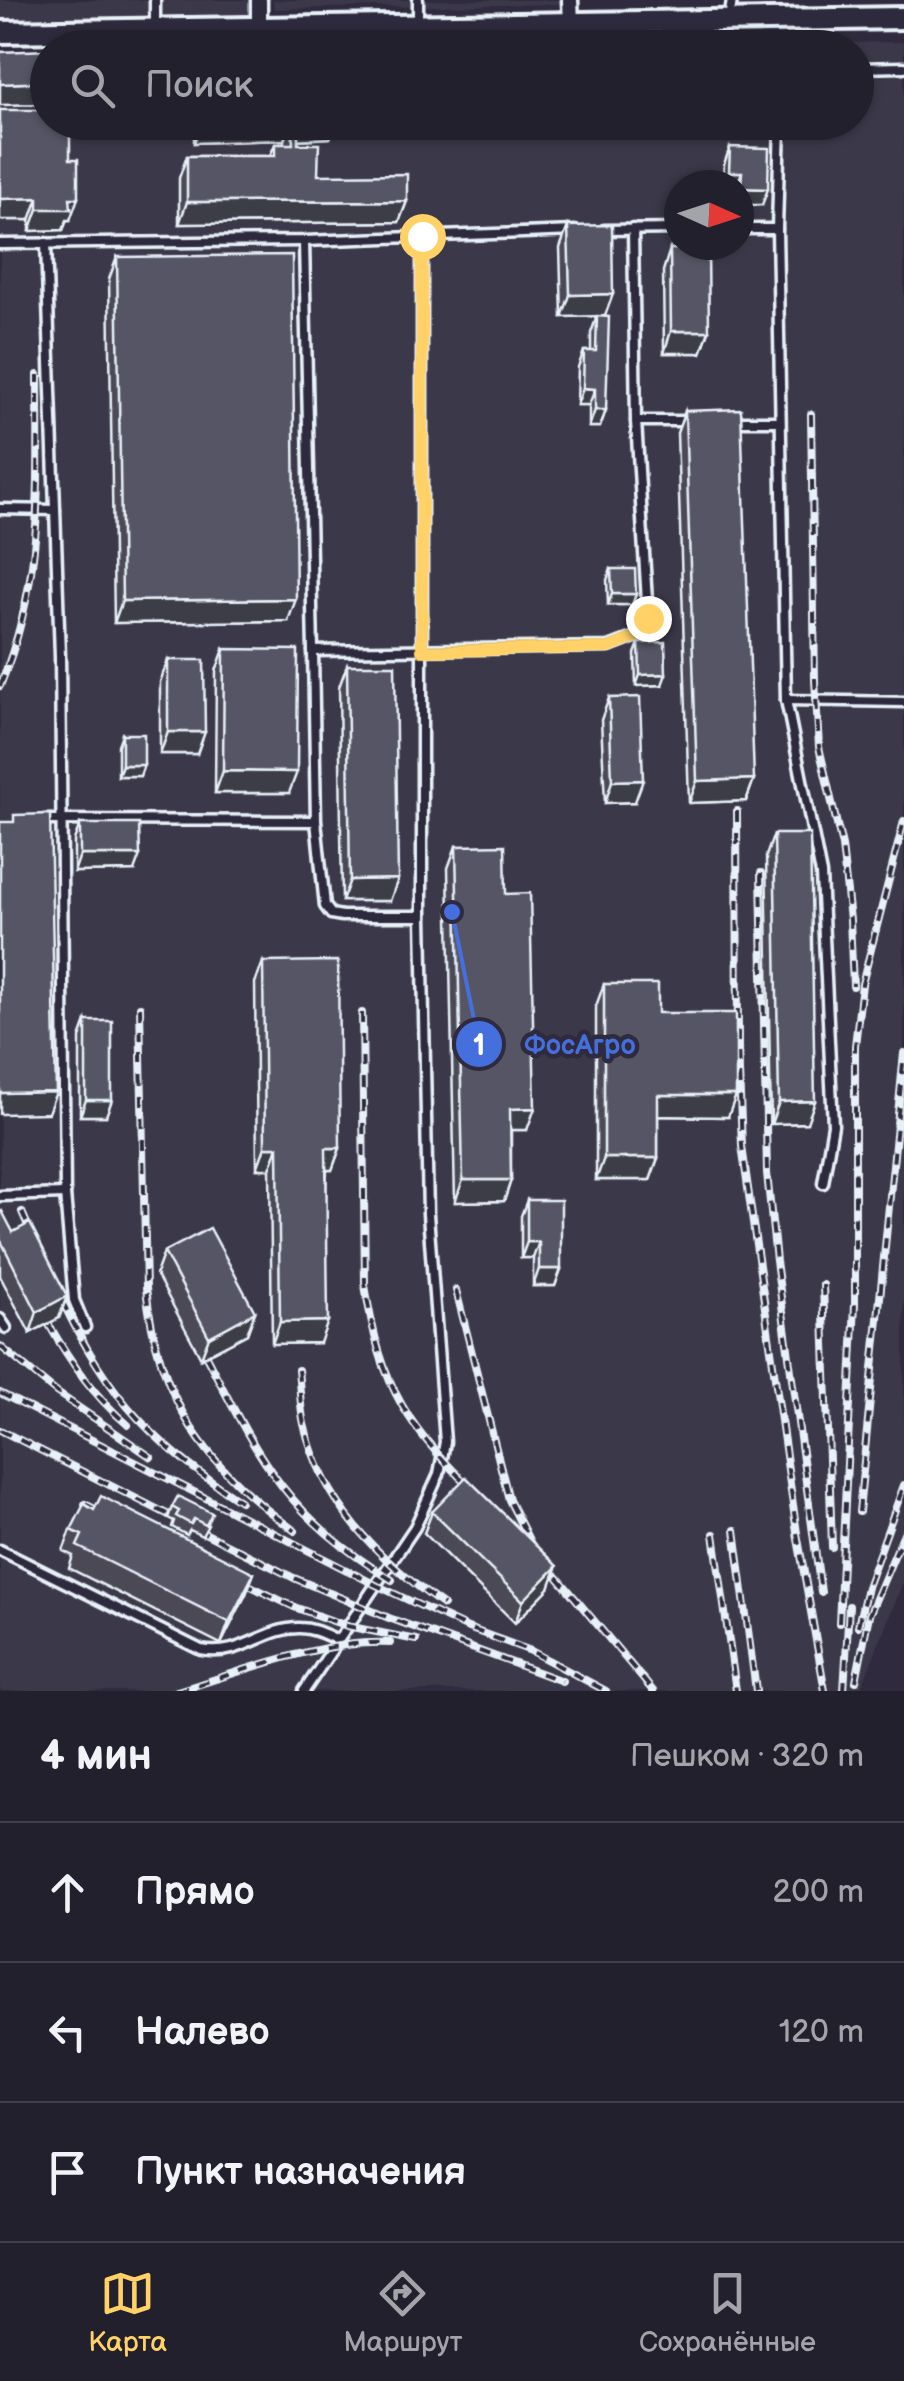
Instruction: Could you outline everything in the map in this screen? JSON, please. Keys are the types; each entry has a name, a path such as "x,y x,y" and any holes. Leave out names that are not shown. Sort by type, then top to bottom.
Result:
{"main road":[{"path":"155,30 571,23 731,11 904,18"},
{"path":"0,32 30,32"}],"street":[{"path":"259,0 259,28"},
{"path":"570,0 571,23"}],"lane":[{"path":"155,0 155,30"},
{"path":"418,0 418,25"},
{"path":"874,68 904,68"},
{"path":"780,140 786,700 822,874 833,1125 822,1184"},
{"path":"313,652 609,648 636,637 648,618 636,421 633,229"},
{"path":"0,244 304,242 664,229"},
{"path":"754,229 778,229"},
{"path":"304,1691 415,1527 438,1474 445,1442 428,1214 422,916 422,236"},
{"path":"304,242 316,820 325,906 331,914 422,916"},
{"path":"46,243 55,510 65,1194 74,1300 84,1327"},
{"path":"636,421 708,421"},
{"path":"726,421 780,421"},
{"path":"0,510 55,510"},
{"path":"786,700 904,702"},
{"path":"30,821 316,820"},
{"path":"0,1196 65,1194"},
{"path":"0,1318 6,1328"},
{"path":"0,1550 201,1650 219,1654 237,1650 298,1627 338,1640"}],"shaded area":[{"path":"0,0 254,2 245,18 0,20"},
{"path":"273,0 565,0 565,4 274,9"},
{"path":"874,42 904,42 904,1580 860,1691 0,1691 0,56 30,55 30,140 874,140"}],"building":[{"path":"30,51 30,83 0,84 0,52"},
{"path":"0,110 30,110 30,140 70,140 70,159 78,159 78,198 70,198 71,209 38,209 38,198 0,199"},
{"path":"293,140 298,140 298,144 319,144 318,175 407,174 407,201 187,202 187,156 275,156 275,144 293,144"},
{"path":"730,147 769,148 768,189 754,188 754,170 729,170"},
{"path":"612,225 613,294 570,295 568,226"},
{"path":"292,255 296,599 122,601 117,257"},
{"path":"670,260 708,260 709,331 671,331"},
{"path":"597,316 609,317 606,410 595,410 595,389 583,388 584,351 596,351"},
{"path":"741,409 754,779 697,781 685,411"},
{"path":"611,569 635,569 636,594 612,594"},
{"path":"665,642 666,674 640,675 639,643"},
{"path":"224,649 298,650 297,772 223,771"},
{"path":"168,660 204,660 205,732 168,732"},
{"path":"347,665 395,665 398,879 350,880"},
{"path":"640,697 643,780 612,781 609,698"},
{"path":"122,734 144,734 144,765 122,765"},
{"path":"50,814 56,1092 0,1093 0,822 14,822 14,815"},
{"path":"80,824 139,824 140,855 80,855"},
{"path":"774,834 810,834 815,1101 779,1102"},
{"path":"505,845 506,894 530,893 535,1108 510,1109 511,1180 463,1180 456,846"},
{"path":"338,961 340,1148 326,1148 328,1321 280,1322 278,1147 265,1147 263,962"},
{"path":"604,984 658,984 658,1013 736,1013 736,1095 658,1095 658,1158 604,1158"},
{"path":"86,1021 112,1021 112,1100 86,1100"},
{"path":"527,1200 561,1200 561,1269 539,1269 539,1242 527,1242"},
{"path":"2,1211 13,1232 30,1223 67,1296 37,1312 0,1239"},
{"path":"210,1228 255,1312 209,1337 164,1252"},
{"path":"466,1477 557,1566 523,1601 432,1512"},
{"path":"101,1496 254,1573 229,1622 77,1546 82,1535 71,1530 84,1504 94,1510"},
{"path":"178,1496 212,1513 206,1525 194,1519 191,1524 176,1516 179,1511 172,1507"}],"railway":[{"path":"0,686 24,608 36,533 38,375"},
{"path":"811,414 819,747 842,846 853,986"},
{"path":"737,811 742,1146 797,1533 825,1691"},
{"path":"839,1623 855,1304 855,1046 862,984 904,821"},
{"path":"761,873 767,1173 821,1592"},
{"path":"140,1007 146,1288 162,1364 175,1397 211,1456 235,1482 295,1531"},
{"path":"362,1013 365,1285 372,1321 380,1353 402,1405 435,1450 482,1499"},
{"path":"859,1512 904,1053"},
{"path":"22,1212 38,1249"},
{"path":"53,1281 89,1351 128,1407 176,1455 240,1501"},
{"path":"823,1285 832,1547"},
{"path":"456,1290 509,1500 533,1548 653,1691"},
{"path":"48,1323 84,1378 128,1425"},
{"path":"0,1346 56,1392 151,1457"},
{"path":"206,1356 261,1456 301,1509 356,1556 392,1580"},
{"path":"298,1370 303,1417 313,1453 339,1504 375,1549 443,1605"},
{"path":"0,1393 376,1585 468,1628 531,1651 606,1691"},
{"path":"0,1430 294,1578 389,1618 562,1681"},
{"path":"858,1626 867,1587 904,1485"},
{"path":"85,1504 121,1522"},
{"path":"735,1530 756,1691"},
{"path":"856,1681 869,1615 904,1533"},
{"path":"714,1534 736,1691"},
{"path":"224,1573 294,1607 347,1626 416,1640"},
{"path":"844,1691 849,1606"},
{"path":"177,1691 309,1652 390,1643"}],"place":[{"name":"ФосАгро","path":"452,912"}],"route":[{"path":"422,236 422,651 609,648 636,637 648,618"}]}
